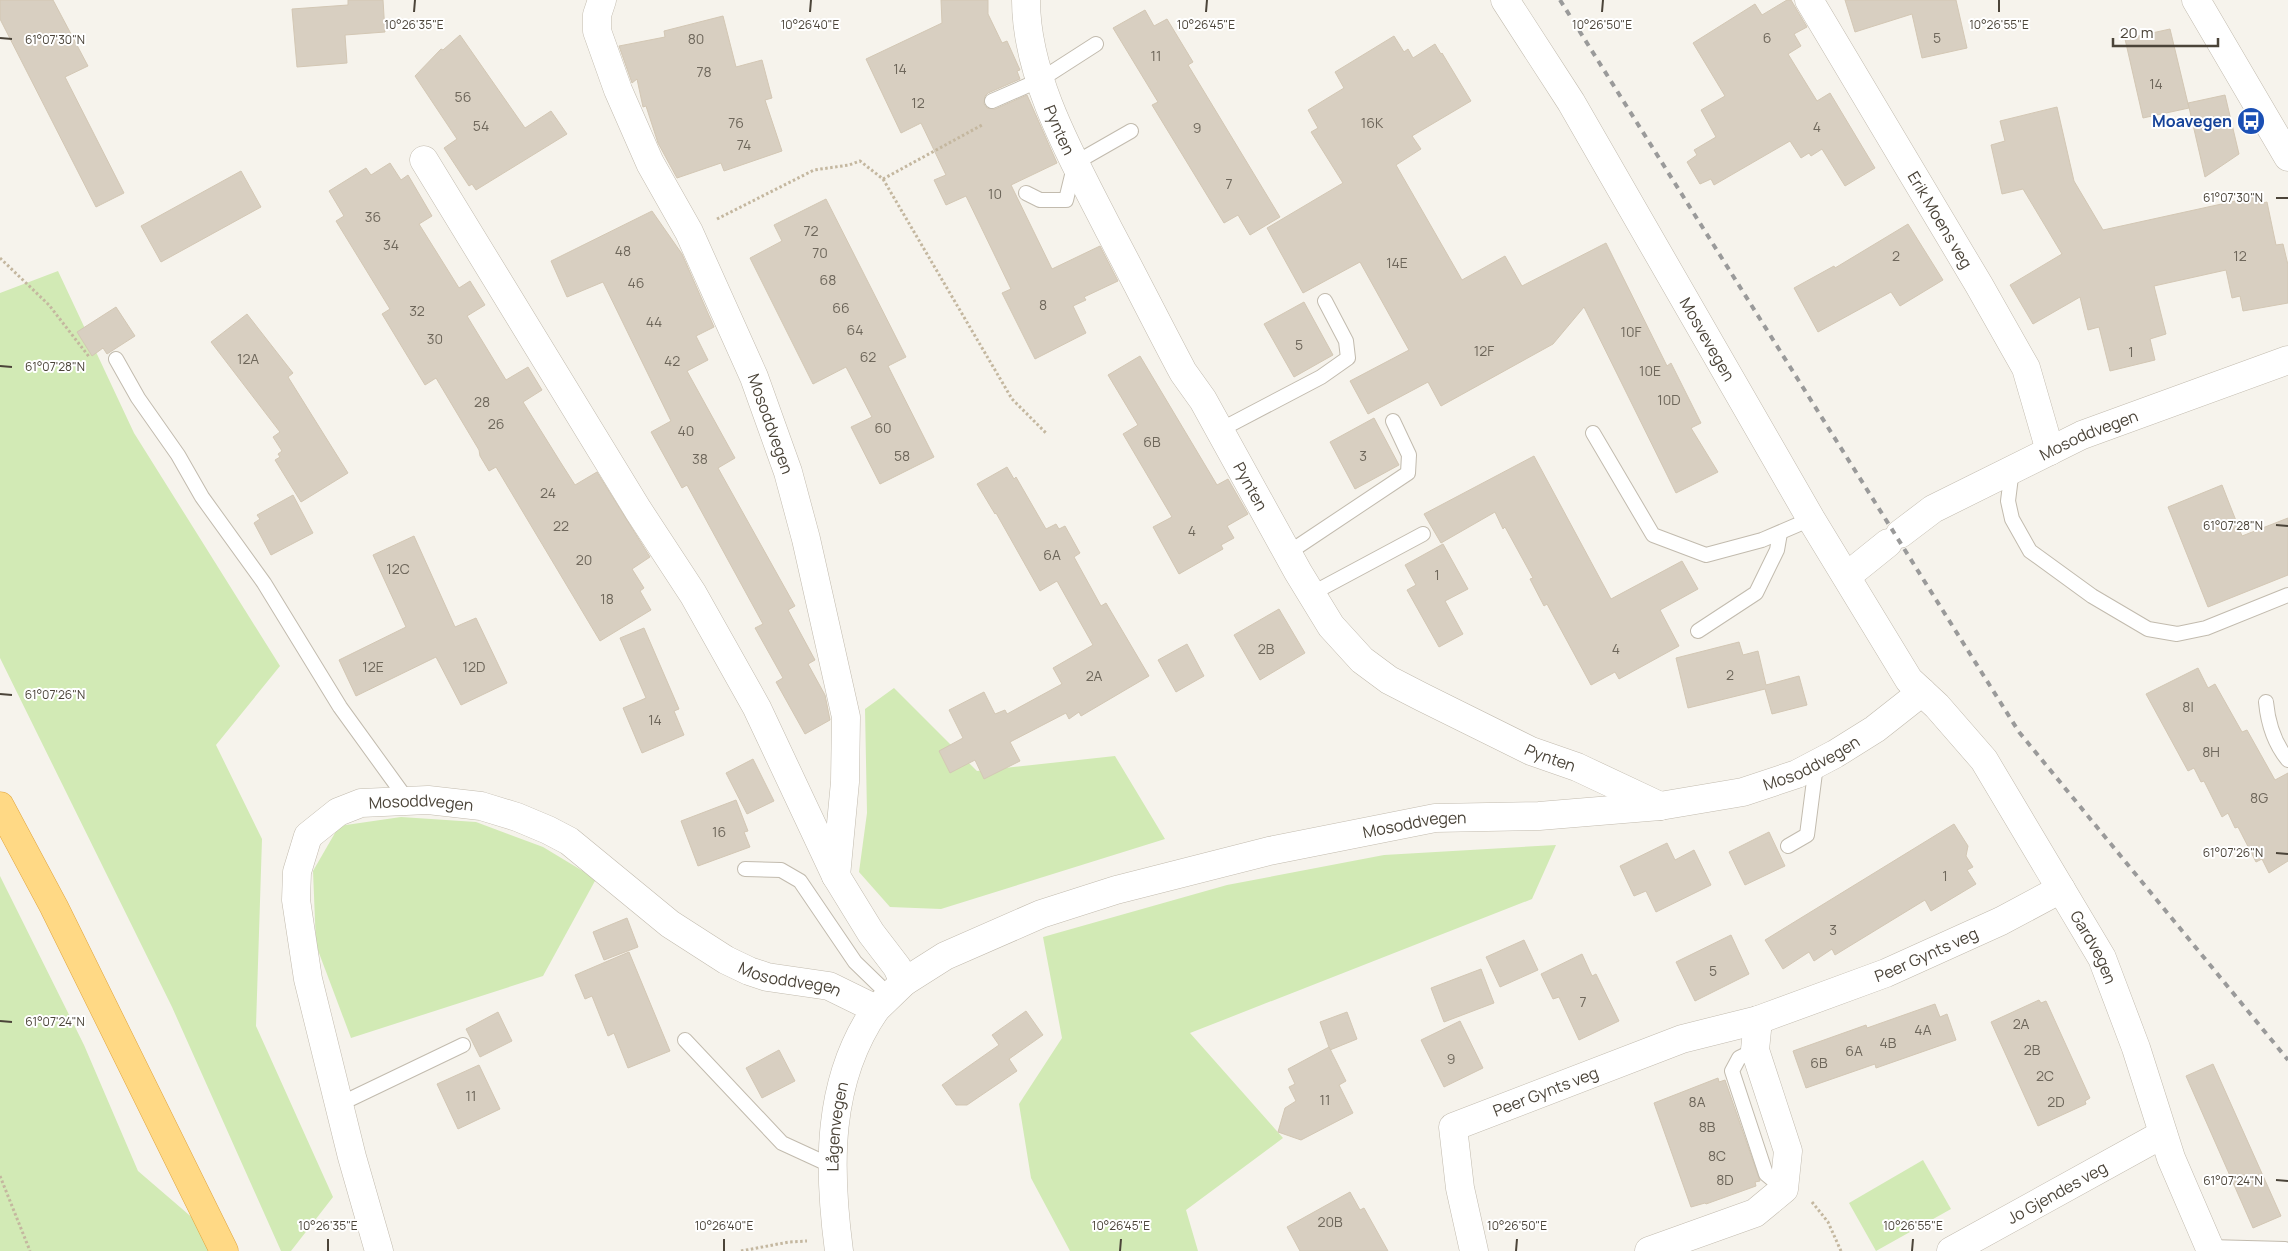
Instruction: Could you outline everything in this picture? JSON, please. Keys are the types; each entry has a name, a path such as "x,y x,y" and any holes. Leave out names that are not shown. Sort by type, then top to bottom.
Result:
{"highway":[{"path":"0,806 54,907 224,1251"}],"street":[{"name":"Mosoddvegen","path":"602,0 597,15 597,31 618,90 650,163 690,232 757,386 788,472 810,557 846,717 845,782 836,876"},
{"name":"Pynten","path":"1026,0 1029,44 1040,80 1075,163 1183,372 1203,400 1311,594 1331,626 1356,653 1389,680 1531,750 1577,767 1660,806"},
{"name":"Mosvevegen","path":"1505,0 1571,102 1810,519 1915,686"},
{"name":"Erik Moens veg","path":"1809,0 1979,285 2026,368 2050,451"},
{"path":"2196,0 2288,157"},
{"path":"424,160 638,510 698,602 757,708 836,876 871,932 897,967 890,995"},
{"name":"Mosoddvegen","path":"1846,576 1933,509 2012,469 2082,435 2288,360"},
{"name":"Mosoddvegen","path":"379,1251 352,1157 324,1047 306,969 296,900 297,872 308,836 338,812 361,803 408,800 452,802 481,806 517,817 569,841 670,924 726,960 748,971 767,977 890,995 946,956 1041,914 1116,890 1269,851 1434,818 1539,816 1660,806 1743,792 1797,774 1875,729 1915,686"},
{"name":"Gardvegen","path":"1915,686 1938,706 1984,760 2102,958 2136,1048 2170,1158 2210,1249"},
{"name":"Peer Gynts veg","path":"1474,1251 1460,1188 1453,1127 1682,1039 1758,1020 1886,973 2001,921 2061,889"},
{"name":"Lågenvegen","path":"838,1245 832,1166 832,1133 838,1098 844,1074 864,1026 890,995"},
{"path":"1649,1251 1755,1213 1784,1189 1788,1150 1755,1050 1758,1020"},
{"name":"Jo Gjendes veg","path":"1951,1251 2163,1134"}],"lane":[{"path":"992,101 1040,80 1096,44"},
{"path":"1026,193 1040,200 1066,200 1075,163 1131,130"},
{"path":"1220,430 1321,377 1348,358 1346,341 1325,301"},
{"path":"116,359 138,398 178,455 202,497 264,583 340,707 408,800"},
{"path":"1288,553 1408,473 1409,455 1393,421"},
{"path":"1593,434 1653,535 1706,555 1762,540 1810,519"},
{"path":"2012,469 2008,501 2015,526 2030,551 2092,596 2148,629 2177,634 2206,628 2288,595"},
{"path":"1698,631 1756,593 1777,550 1780,533"},
{"path":"1311,594 1423,534"},
{"path":"2266,702 2267,718 2274,738 2288,760"},
{"path":"1788,846 1807,835 1816,764"},
{"path":"745,869 781,870 800,881 855,962 890,995"},
{"path":"685,1040 782,1143 832,1166"},
{"path":"340,1104 463,1045"},
{"path":"2210,1249 2285,1249 2287,1251"}],"path":[{"path":"883,179 985,123"},
{"path":"690,232 814,170 849,165 860,161 883,179 1012,399 1047,434"},
{"path":"0,258 49,305 95,364 126,376"},
{"path":"0,1176 30,1251"},
{"path":"1784,1189 1812,1202 1828,1222 1841,1251"},
{"path":"741,1251 789,1242 838,1245"}],"green space":[{"path":"58,271 134,433 280,666 216,745 262,839 256,1026 333,1197 291,1251 281,1251 172,1007 0,658 0,293"},
{"path":"894,688 977,771 1115,756 1165,839 941,909 890,907 859,872 867,813 865,709"},
{"path":"401,817 476,822 543,847 596,879 543,976 351,1038 316,945 313,871 339,826"},
{"path":"1556,845 1532,899 1190,1033 1283,1138 1186,1210 1198,1251 1070,1251 1031,1178 1019,1104 1062,1038 1043,937 1227,885 1384,855"},
{"path":"0,876 84,1045 138,1171 231,1251 0,1251"},
{"path":"1923,1160 1951,1209 1876,1251 1849,1203"}],"building":[{"path":"0,0 53,0 88,66 65,77 124,193 96,207 0,19"},
{"path":"348,0 383,0 385,32 345,35 347,63 297,67 292,9 348,5"},
{"path":"941,0 988,0 988,14 1002,43 1007,41 1020,70 1017,71 1020,79 988,93 985,96 984,104 987,108 995,109 1027,95 1057,163 1011,185 1052,269 1100,246 1118,281 1084,297 1086,300 1073,306 1086,333 1035,359 1002,293 1011,289 966,196 946,205 934,180 946,175 921,123 901,133 866,59 942,23"},
{"path":"1787,0 1791,0 1807,27 1794,34 1801,46 1788,54 1817,101 1830,93 1875,168 1845,186 1822,149 1811,156 1809,153 1801,158 1790,141 1714,185 1711,179 1700,184 1687,162 1697,155 1694,150 1716,137 1701,110 1725,96 1693,43 1755,4 1762,15"},
{"path":"1845,0 1956,0 1967,48 1922,58 1912,14 1855,32"},
{"path":"1145,10 1154,26 1167,19 1193,62 1188,65 1280,217 1250,235 1238,215 1224,223 1152,105 1158,102 1113,28"},
{"path":"723,16 736,67 762,60 772,98 765,100 782,151 724,171 721,163 677,178 658,143 646,106 643,107 637,79 632,83 619,46 665,37 664,31"},
{"path":"2170,29 2189,108 2143,118 2125,39"},
{"path":"460,35 525,128 551,111 567,134 476,190 472,184 469,186 444,148 457,139 415,76 441,49 443,50"},
{"path":"1394,36 1404,52 1408,49 1413,58 1435,44 1471,101 1412,136 1421,149 1396,165 1462,280 1505,256 1522,286 1606,243 1667,366 1671,363 1701,423 1691,428 1718,472 1676,493 1584,307 1553,344 1441,406 1428,382 1368,414 1350,381 1409,350 1360,262 1303,293 1267,228 1343,183 1311,132 1318,128 1308,110 1344,88 1335,72"},
{"path":"2225,95 2239,154 2205,177 2188,103"},
{"path":"2057,107 2074,181 2103,230 2258,196 2259,204 2267,202 2276,245 2283,244 2288,265 2288,303 2243,311 2240,296 2232,298 2226,270 2154,286 2166,334 2150,339 2155,360 2110,371 2099,327 2088,330 2080,297 2033,324 2010,285 2062,254 2023,189 2002,194 1991,145 2005,141 2000,121"},
{"path":"390,163 401,180 408,175 432,216 419,224 459,288 470,281 485,305 467,316 506,380 528,367 542,390 523,402 575,485 597,472 650,557 632,569 644,588 640,591 651,610 600,641 496,467 489,471 480,456 479,450 436,378 425,385 382,314 390,309 336,221 344,216 329,191 366,168 371,175"},
{"path":"241,171 261,207 161,262 141,226"},
{"path":"826,199 906,357 888,366 934,457 880,484 851,427 872,417 846,367 813,384 750,258 782,241 774,225"},
{"path":"652,211 682,254 714,327 696,336 708,360 687,371 735,458 718,468 795,606 788,610 815,660 808,664 825,695 830,720 805,734 776,682 783,678 755,628 763,624 687,485 682,488 651,432 671,421 603,282 567,297 551,261"},
{"path":"1908,224 1943,280 1900,306 1891,292 1818,332 1794,288 1834,266 1835,268"},
{"path":"1304,302 1333,355 1294,377 1264,324"},
{"path":"116,307 135,336 107,354 103,348 92,356 77,332"},
{"path":"247,314 293,373 288,377 348,473 301,502 275,460 280,457 278,454 282,451 273,437 280,432 211,342"},
{"path":"1140,356 1217,485 1228,479 1248,514 1227,526 1234,538 1221,545 1223,549 1179,574 1153,527 1172,517 1123,434 1138,425 1108,375"},
{"path":"1374,418 1399,465 1355,489 1330,442"},
{"path":"1534,456 1611,599 1682,561 1698,589 1660,610 1679,646 1619,679 1615,672 1591,685 1547,604 1544,606 1530,579 1533,578 1505,527 1503,529 1495,512 1441,543 1424,514"},
{"path":"1007,467 1014,479 1016,477 1046,529 1056,524 1059,529 1065,526 1080,553 1074,557 1101,606 1106,603 1149,676 1081,716 1079,712 1069,719 1066,713 1010,742 1020,761 984,779 975,760 950,773 939,751 963,738 949,710 984,692 995,714 1005,710 1007,714 1062,684 1053,668 1093,645 1057,581 1040,591 996,513 977,484"},
{"path":"2222,485 2242,536 2288,518 2288,575 2208,607 2168,507"},
{"path":"293,495 313,533 271,555 254,523 260,519 257,515"},
{"path":"414,536 455,627 476,618 507,683 461,705 436,657 356,696 339,660 406,627 373,555"},
{"path":"1443,544 1468,589 1445,601 1463,634 1439,647 1407,590 1416,585 1405,565"},
{"path":"1279,609 1305,653 1260,680 1234,635"},
{"path":"644,628 679,709 674,711 684,735 642,753 623,708 646,698 620,638"},
{"path":"1739,642 1743,655 1758,651 1766,685 1799,676 1807,705 1772,714 1765,689 1688,708 1676,658"},
{"path":"1187,644 1204,676 1176,692 1158,660"},
{"path":"2198,668 2208,688 2215,684 2242,732 2247,730 2275,780 2288,773 2288,861 2269,873 2262,859 2256,862 2238,827 2235,828 2228,813 2222,817 2204,781 2201,782 2194,768 2188,771 2146,694"},
{"path":"753,759 774,801 747,814 726,773"},
{"path":"736,800 748,831 744,832 750,847 698,866 681,821"},
{"path":"1954,824 1968,846 1966,856 1973,867 1967,870 1976,884 1931,911 1925,900 1835,955 1832,949 1814,961 1809,952 1783,969 1765,940"},
{"path":"1769,832 1785,866 1745,885 1729,852"},
{"path":"1667,843 1675,860 1694,850 1711,885 1656,912 1646,891 1634,896 1620,866"},
{"path":"627,918 638,947 604,960 593,932"},
{"path":"1731,935 1749,974 1695,1001 1676,962"},
{"path":"1524,940 1538,970 1500,987 1486,957"},
{"path":"629,952 670,1051 628,1068 614,1033 608,1036 592,996 585,999 575,975"},
{"path":"1582,954 1592,976 1596,974 1619,1021 1579,1040 1559,997 1553,999 1541,974"},
{"path":"1481,969 1494,1003 1444,1022 1431,988"},
{"path":"2039,1000 2041,1003 2046,1001 2090,1098 2085,1101 2086,1104 2038,1126 1991,1022"},
{"path":"1935,1004 1940,1017 1947,1014 1956,1040 1876,1068 1875,1064 1806,1088 1793,1051 1866,1025 1867,1028"},
{"path":"1026,1011 1043,1035 1009,1059 1017,1071 967,1105 956,1105 942,1085 999,1045 992,1035"},
{"path":"498,1012 512,1041 480,1057 466,1029"},
{"path":"1347,1012 1357,1039 1330,1050 1320,1022"},
{"path":"1460,1021 1483,1068 1444,1087 1421,1040"},
{"path":"1329,1047 1346,1081 1339,1085 1353,1113 1301,1140 1278,1132 1285,1108 1296,1101 1289,1087 1295,1084 1288,1069"},
{"path":"779,1050 795,1081 762,1098 746,1068"},
{"path":"2213,1064 2281,1216 2253,1228 2186,1076"},
{"path":"479,1065 500,1109 458,1129 437,1084"},
{"path":"1718,1078 1719,1082 1725,1080 1760,1181 1755,1182 1756,1186 1706,1204 1691,1207 1654,1103"},
{"path":"1350,1192 1360,1210 1364,1208 1388,1251 1300,1251 1287,1227"}],"railway":[{"path":"1560,0 2019,732 2288,1060"}],"place":[{"name":"Moavegen","path":"2251,121"}]}
